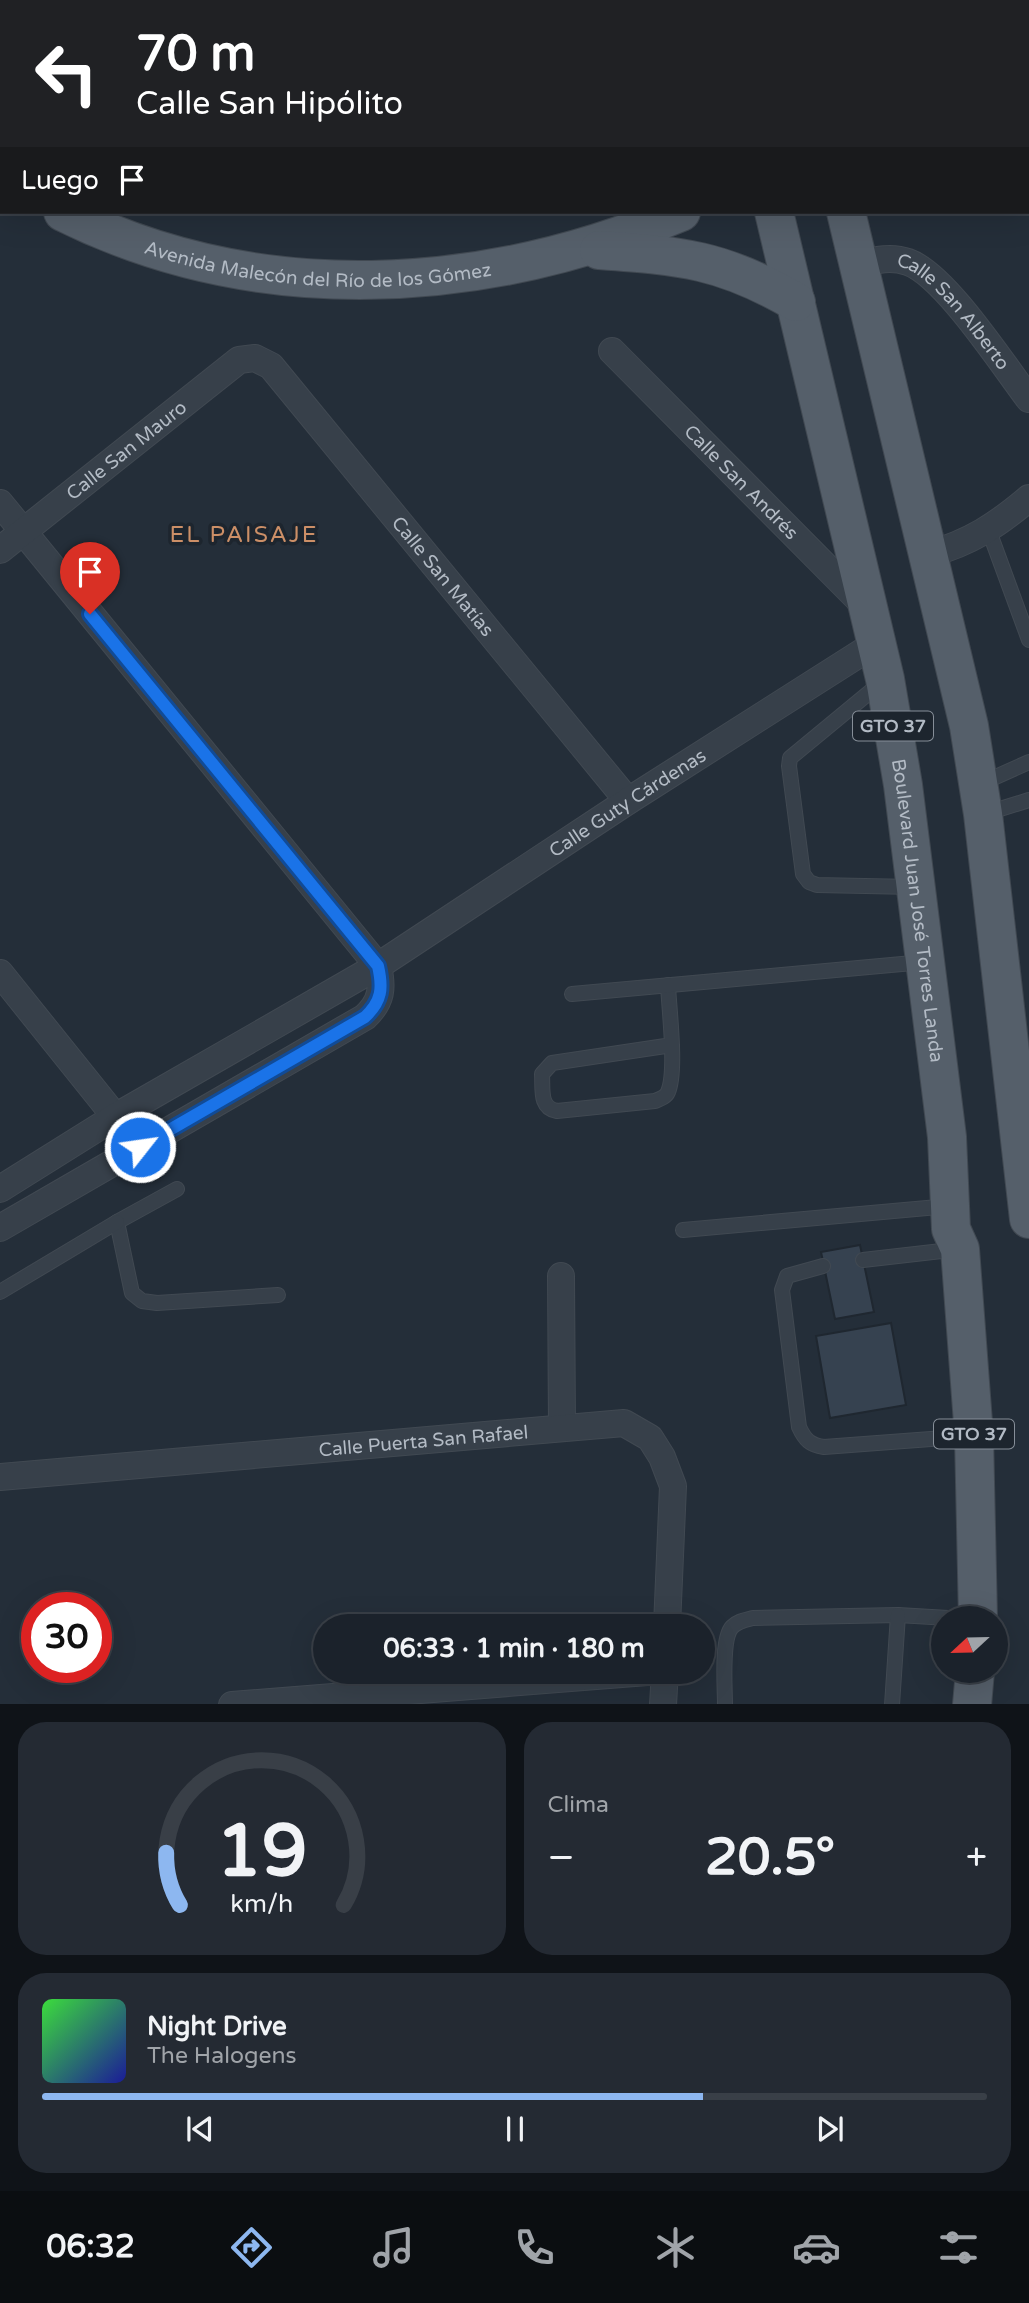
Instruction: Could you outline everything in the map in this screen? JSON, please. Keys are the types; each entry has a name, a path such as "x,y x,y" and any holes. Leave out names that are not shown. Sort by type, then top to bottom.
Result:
{"main road":[{"name":"Avenida Malecón del Río de los Gómez","path":"67,214 101,231 229,268 339,281 394,281 448,275 579,249"},
{"path":"579,249 675,214"},
{"name":"Boulevard Juan José Torres Landa","path":"774,214 875,627 916,887 947,1137 951,1229 960,1249 974,1436 978,1606"},
{"path":"847,214 956,666 981,799 1029,1219"},
{"path":"579,249 651,252 692,259 737,271 796,302"},
{"path":"972,1704 974,1684"}],"street":[{"name":"Calle San Alberto","path":"860,264 886,258 906,261 936,280 1029,399"},
{"name":"Calle San Andrés","path":"612,351 875,627"},
{"name":"Calle San Mauro","path":"0,550 239,360 255,358"},
{"name":"Calle San Matías","path":"255,358 271,366 628,801"},
{"path":"929,554 960,546 989,531 1029,498"},
{"path":"0,503 378,966 382,984 380,998 365,1017 0,1228"},
{"name":"Calle Guty Cárdenas","path":"0,1189 115,1117 378,966 628,801 875,627"},
{"path":"0,973 140,1147"},
{"path":"561,1276 562,1428"},
{"name":"Calle Puerta San Rafael","path":"0,1477 624,1423 650,1438 663,1457 673,1486 668,1614"},
{"path":"232,1704 491,1684"},
{"path":"663,1704 664,1684"}],"lane":[{"path":"989,531 1029,640"},
{"path":"885,679 790,758 803,874 809,882 817,885 916,887"},
{"path":"981,799 1029,762"},
{"path":"981,799 1029,800"},
{"path":"572,994 925,962"},
{"path":"668,985 672,1045 669,1091 655,1101 557,1111 550,1110 544,1103 542,1074 552,1063 672,1045"},
{"path":"0,1292 177,1189"},
{"path":"683,1230 950,1206"},
{"path":"117,1222 132,1293 142,1301 157,1303 278,1295"},
{"path":"863,1260 960,1249"},
{"path":"823,1266 788,1276 782,1290 799,1427 805,1439 813,1445 824,1447 974,1436"},
{"path":"892,1704 898,1615"},
{"path":"725,1704 726,1640 731,1628 740,1621 753,1618 898,1615 931,1617"}],"building":[{"path":"860,1245 874,1312 835,1319 821,1252"},
{"path":"891,1323 906,1405 830,1418 816,1336"}],"district":[{"name":"EL PAISAJE","path":"244,534"}],"route":[{"path":"90,614 378,966 382,984 375,1008 365,1017 140,1147"}]}
